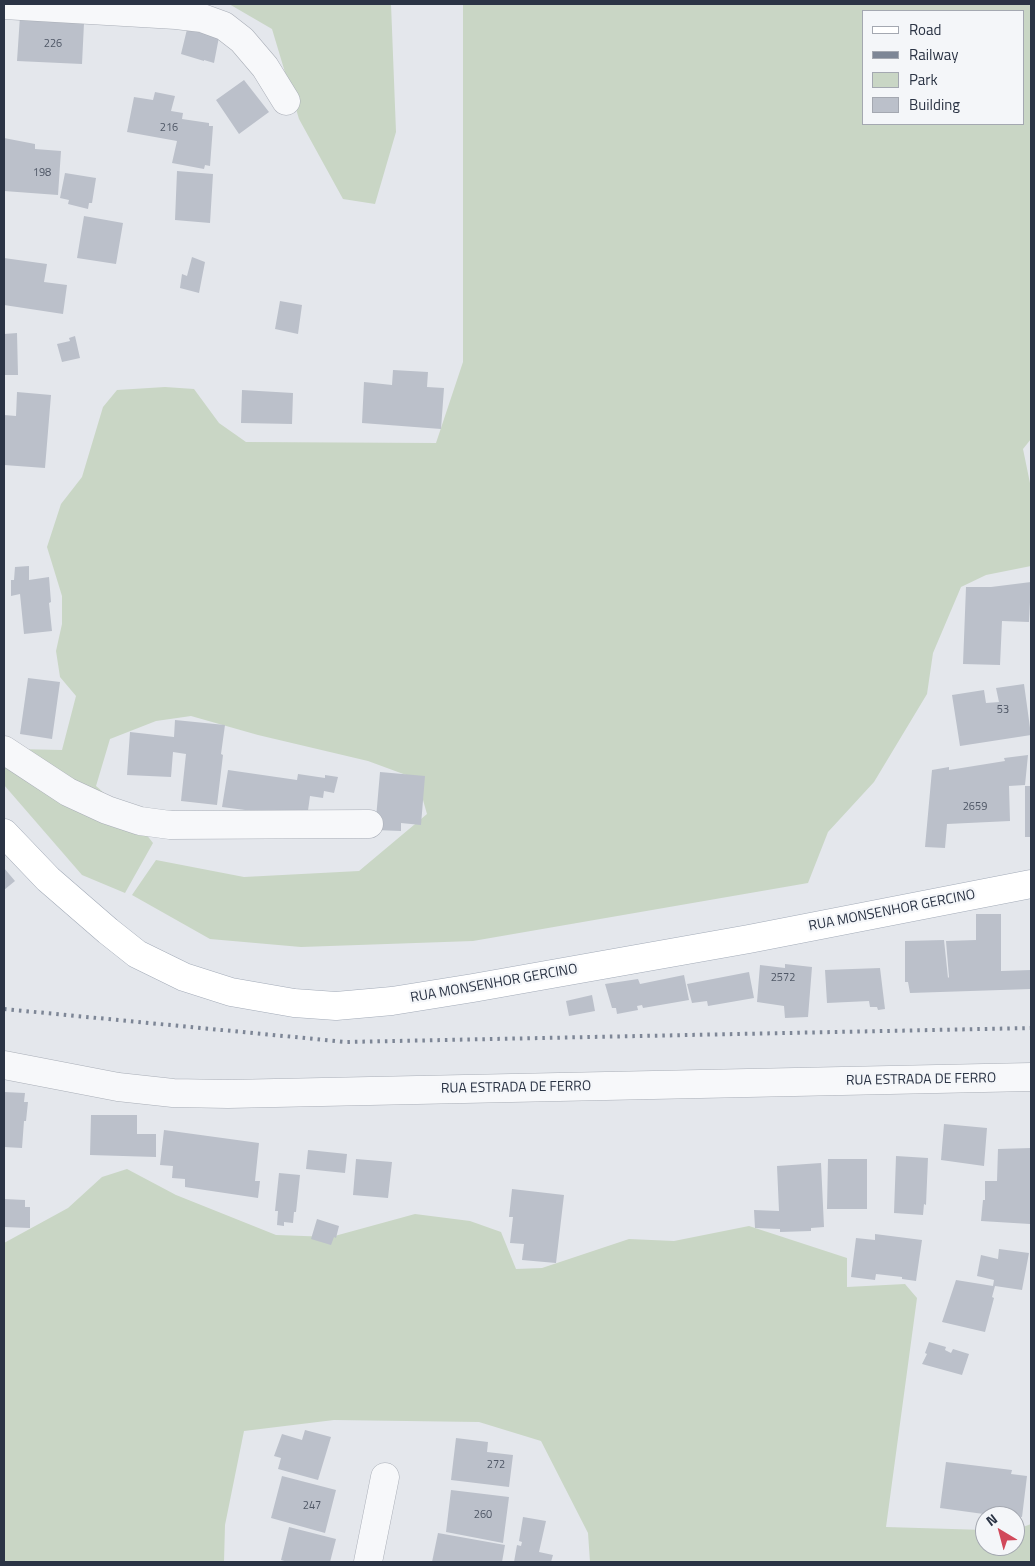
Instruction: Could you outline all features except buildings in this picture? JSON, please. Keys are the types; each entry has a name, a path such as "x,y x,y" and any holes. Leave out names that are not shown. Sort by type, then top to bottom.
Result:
{"main road":[{"name":"RUA MONSENHOR GERCINO","path":"4,833 48,880 138,954 184,977 230,992 294,1003 336,1006 392,1001 473,988 749,939 1031,884"}],"street":[{"path":"4,5 202,18 224,26 242,40 265,67 286,101"},
{"path":"4,750 68,792 107,810 140,822 170,825 368,824"},
{"name":"RUA ESTRADA DE FERRO","path":"4,1065 118,1087 173,1093 228,1094 1031,1077"},
{"path":"368,1562 385,1477"}],"green space":[{"path":"229,4 391,4 396,132 375,204 343,199 299,119 272,29"},
{"path":"463,4 1031,4 1031,439 1023,449 1031,488 1031,566 986,575 961,587 933,653 927,694 874,782 828,832 808,883 473,941 301,947 210,939 132,895 156,860 244,877 359,871 427,814 417,779 368,761 258,735 191,716 156,721 110,739 96,786 135,820 153,843 125,893 82,875 4,785 4,750 62,750 76,696 60,677 56,651 62,624 62,596 47,547 61,504 82,477 103,407 117,390 165,387 194,389 219,423 246,442 436,443 463,362"},
{"path":"127,1169 176,1195 276,1235 331,1237 415,1214 470,1221 501,1232 516,1269 542,1268 629,1239 674,1241 749,1226 847,1258 847,1287 905,1284 917,1298 886,1527 975,1530 975,1556 1025,1556 1025,1526 1031,1524 1031,1562 590,1562 588,1533 541,1441 479,1422 334,1420 244,1431 225,1525 224,1562 4,1562 4,1243 68,1208 102,1177"}],"railway":[{"path":"4,1009 346,1042 1031,1028"}]}
